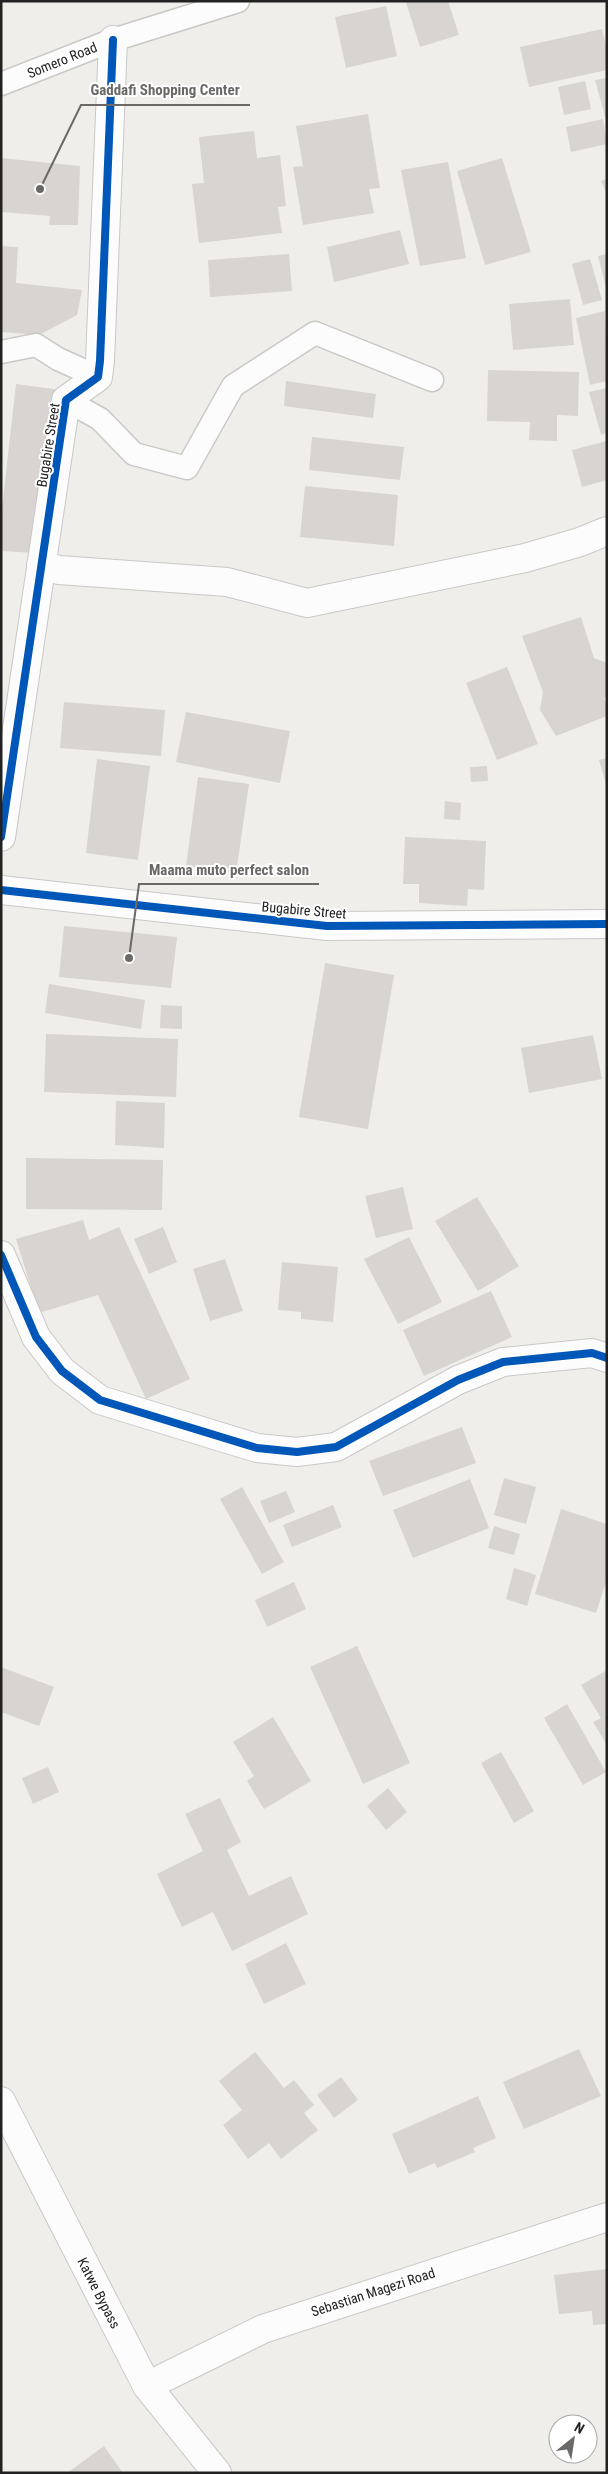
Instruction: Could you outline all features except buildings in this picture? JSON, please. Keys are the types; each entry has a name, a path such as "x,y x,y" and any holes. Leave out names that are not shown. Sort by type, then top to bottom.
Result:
{"street":[{"path":"98,377 113,40"},
{"name":"Bugabire Street","path":"1,837 66,400 98,377"},
{"path":"41,565 60,570 227,582 307,603 525,558 580,542 607,531"},
{"name":"Bugabire Street","path":"1,890 327,926 607,924"},
{"path":"1,1255 36,1337 62,1371 100,1400 257,1448 297,1452 336,1447 458,1380 503,1362 592,1353 607,1358"},
{"name":"Katwe Bypass","path":"1,2101 147,2386 217,2473"},
{"name":"Sebastian Magezi Road","path":"147,2386 263,2329 607,2217"}],"lane":[{"name":"Somero Road","path":"1,84 113,40 238,1"},
{"path":"66,400 100,419 134,454 186,468 233,386 315,333 432,380"},
{"path":"1,352 36,345 58,359 98,377"}],"cycle path":[{"path":"1,837 66,400 98,377 113,40"},
{"path":"1,890 327,926 607,924"},
{"path":"1,1255 36,1337 62,1371 100,1400 257,1448 297,1452 336,1447 458,1380 503,1362 592,1353 607,1358"}],"place":[{"name":"Gaddafi Shopping Center","path":"40,189"},
{"name":"Maama muto perfect salon","path":"129,958"}]}
